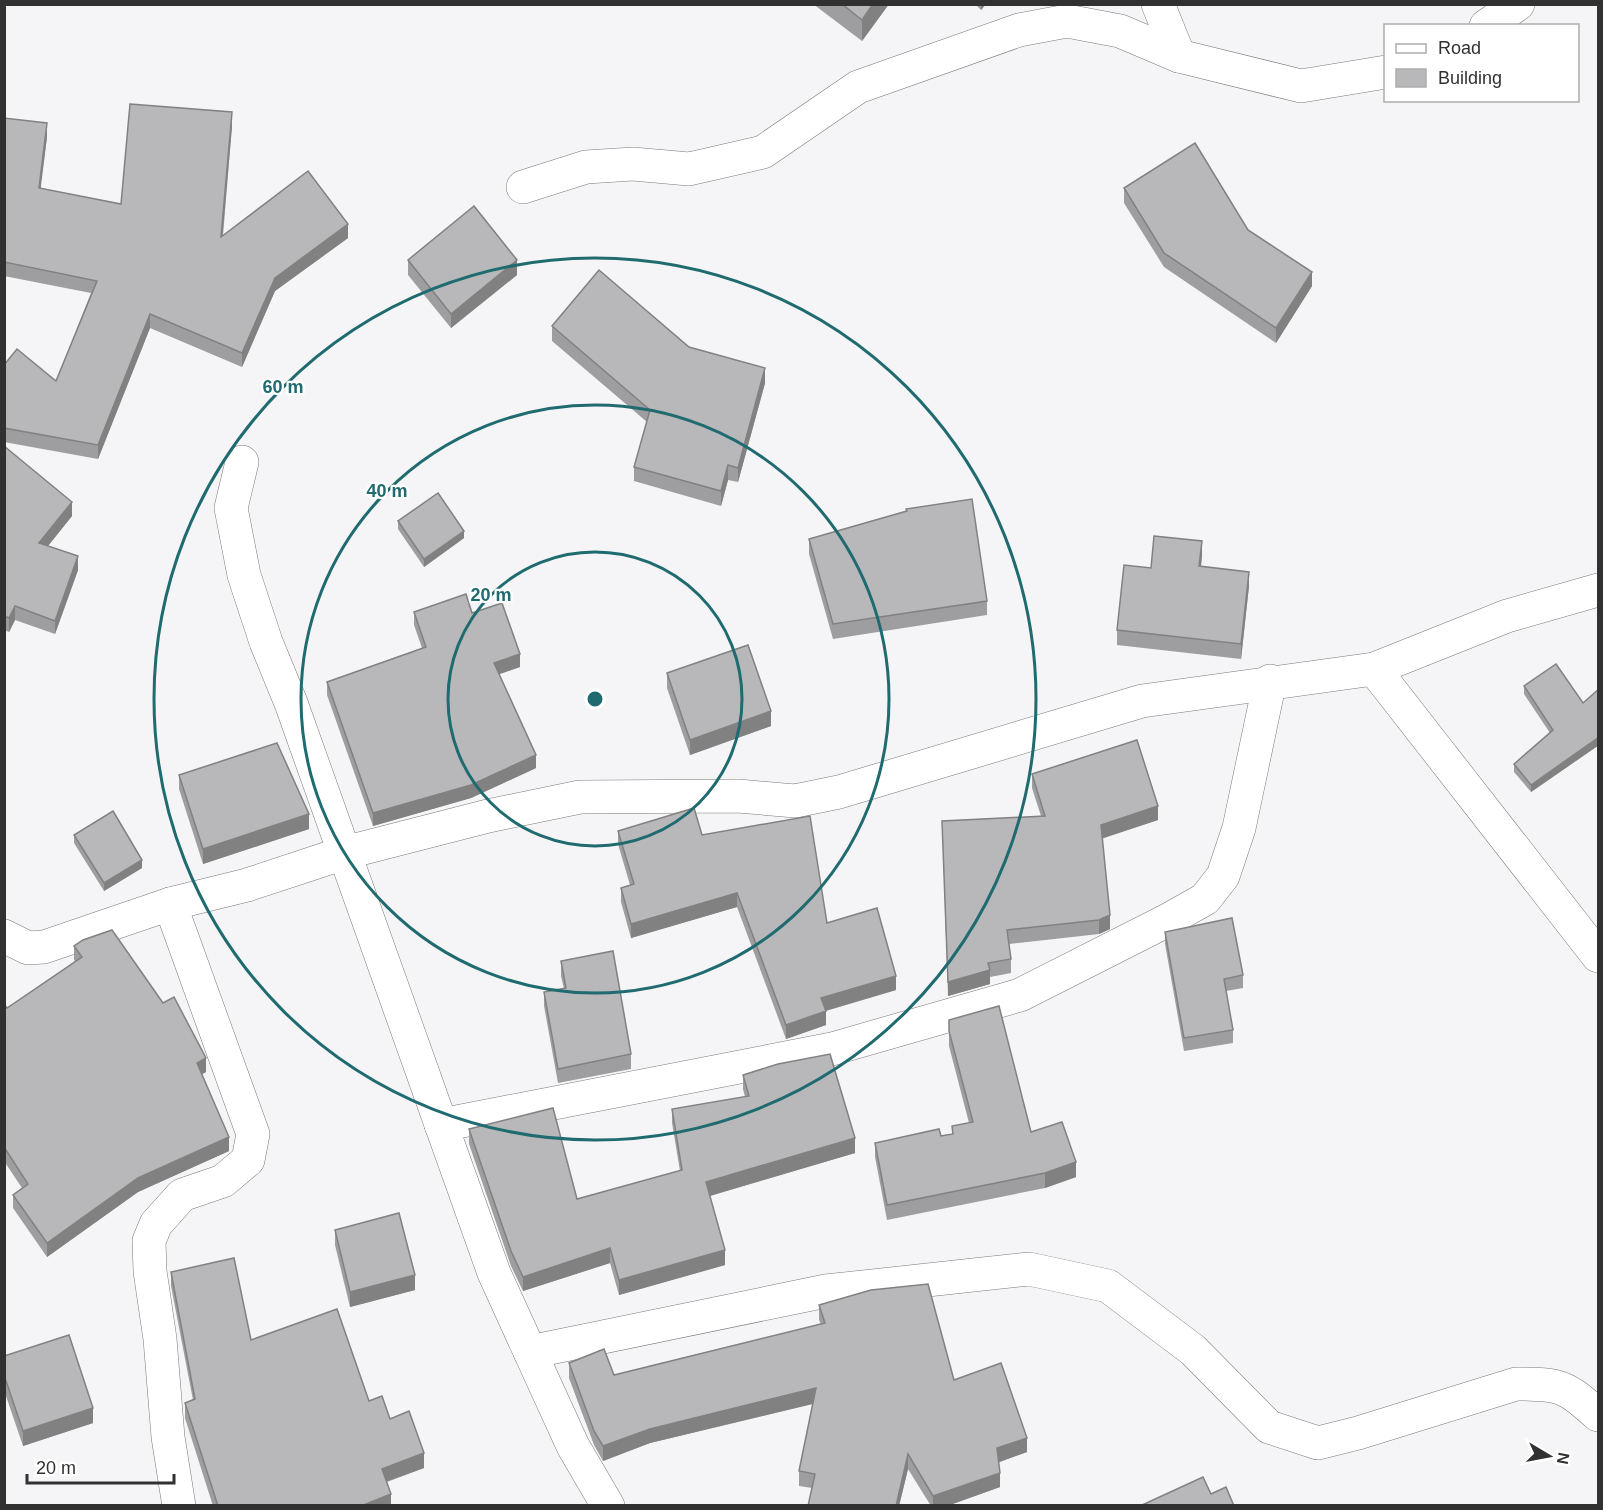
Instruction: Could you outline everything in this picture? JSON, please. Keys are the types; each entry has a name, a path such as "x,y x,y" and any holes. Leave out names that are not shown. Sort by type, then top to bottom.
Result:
{"street":[{"path":"1158,4 1179,56"},
{"path":"1489,24 1518,4"},
{"path":"523,187 586,167 633,164 689,169 764,152 858,87 1019,30 1067,21 1119,31 1179,56 1301,86 1384,72"},
{"path":"242,462 231,508 244,575 266,642 291,703 494,1274 573,1446 608,1506"},
{"path":"4,936 28,948 44,947 170,904 247,885 344,853 488,816 580,796 738,796 795,801 888,779 1023,735 1142,701 1270,681 1374,669 1507,615 1599,590"},
{"path":"1374,669 1599,956"},
{"path":"441,1125 832,1049 1020,994 1166,921 1205,899 1223,876 1239,828 1270,681"},
{"path":"170,904 253,1134 248,1160 224,1181 182,1195 156,1224 149,1241 150,1271 160,1339 168,1437 179,1506"},
{"path":"530,1352 826,1291 1029,1269 1108,1286 1193,1350 1269,1428 1318,1443 1358,1433 1516,1384 1541,1384 1568,1388 1599,1415"}],"building":[{"path":"842,4 873,4 862,20"},
{"path":"130,104 232,112 221,237 308,171 348,224 275,278 242,353 150,314 98,445 4,428 4,365 17,349 56,381 97,281 4,262 4,118 47,123 39,188 121,204"},
{"path":"1195,143 1248,230 1312,272 1276,328 1164,253 1124,188"},
{"path":"474,206 517,260 451,314 408,260"},
{"path":"599,270 689,347 765,368 738,468 728,465 721,491 634,467 650,410 552,326"},
{"path":"4,446 72,502 39,543 78,556 55,621 15,606 9,618 4,616"},
{"path":"438,493 464,531 424,559 398,521"},
{"path":"972,499 987,601 833,624 809,539 907,511 906,509"},
{"path":"1154,536 1202,541 1199,566 1249,572 1241,644 1117,630 1124,565 1151,568"},
{"path":"466,594 472,613 502,603 520,654 494,663 536,755 471,785 373,813 327,682 426,647 414,612"},
{"path":"748,645 771,711 690,740 667,673"},
{"path":"1556,664 1583,703 1599,689 1599,737 1531,785 1514,764 1553,730 1524,686"},
{"path":"1137,740 1158,806 1101,825 1110,915 1099,920 1007,930 1011,959 988,963 990,970 948,982 942,821 1045,816 1032,774"},
{"path":"277,743 309,814 203,849 179,775"},
{"path":"694,808 702,835 810,816 827,923 877,908 896,976 821,998 826,1011 786,1025 737,893 631,924 621,888 634,884 618,831"},
{"path":"113,811 142,860 104,883 74,835"},
{"path":"1232,918 1243,975 1224,979 1233,1030 1184,1038 1165,932"},
{"path":"112,930 163,1003 174,997 206,1058 197,1063 229,1137 138,1178 47,1243 13,1195 28,1184 4,1147 4,1004 7,1008 82,957 74,946 83,940"},
{"path":"613,951 631,1054 558,1069 544,992 566,988 561,961"},
{"path":"999,1006 1031,1132 1062,1122 1076,1162 1045,1173 887,1205 875,1143 939,1129 941,1136 953,1134 952,1126 973,1122 949,1031 949,1020"},
{"path":"830,1054 855,1138 706,1182 725,1250 619,1280 610,1248 523,1277 511,1251 469,1129 553,1108 577,1199 682,1170 672,1109 749,1096 743,1075 778,1064"},
{"path":"399,1213 415,1275 350,1292 335,1230"},
{"path":"234,1258 251,1340 337,1309 369,1401 382,1396 390,1419 409,1411 424,1453 382,1469 391,1494 361,1506 218,1506 185,1403 195,1399 171,1272"},
{"path":"928,1284 954,1380 1001,1363 1027,1438 997,1448 1000,1473 933,1496 908,1454 896,1506 808,1506 815,1474 799,1471 816,1388 650,1429 603,1446 594,1431 569,1363 604,1349 614,1375 825,1323 819,1305 871,1290"},
{"path":"69,1335 93,1408 23,1431 4,1375 4,1356"},
{"path":"1203,1477 1211,1494 1226,1487 1234,1506 1140,1506"}]}
